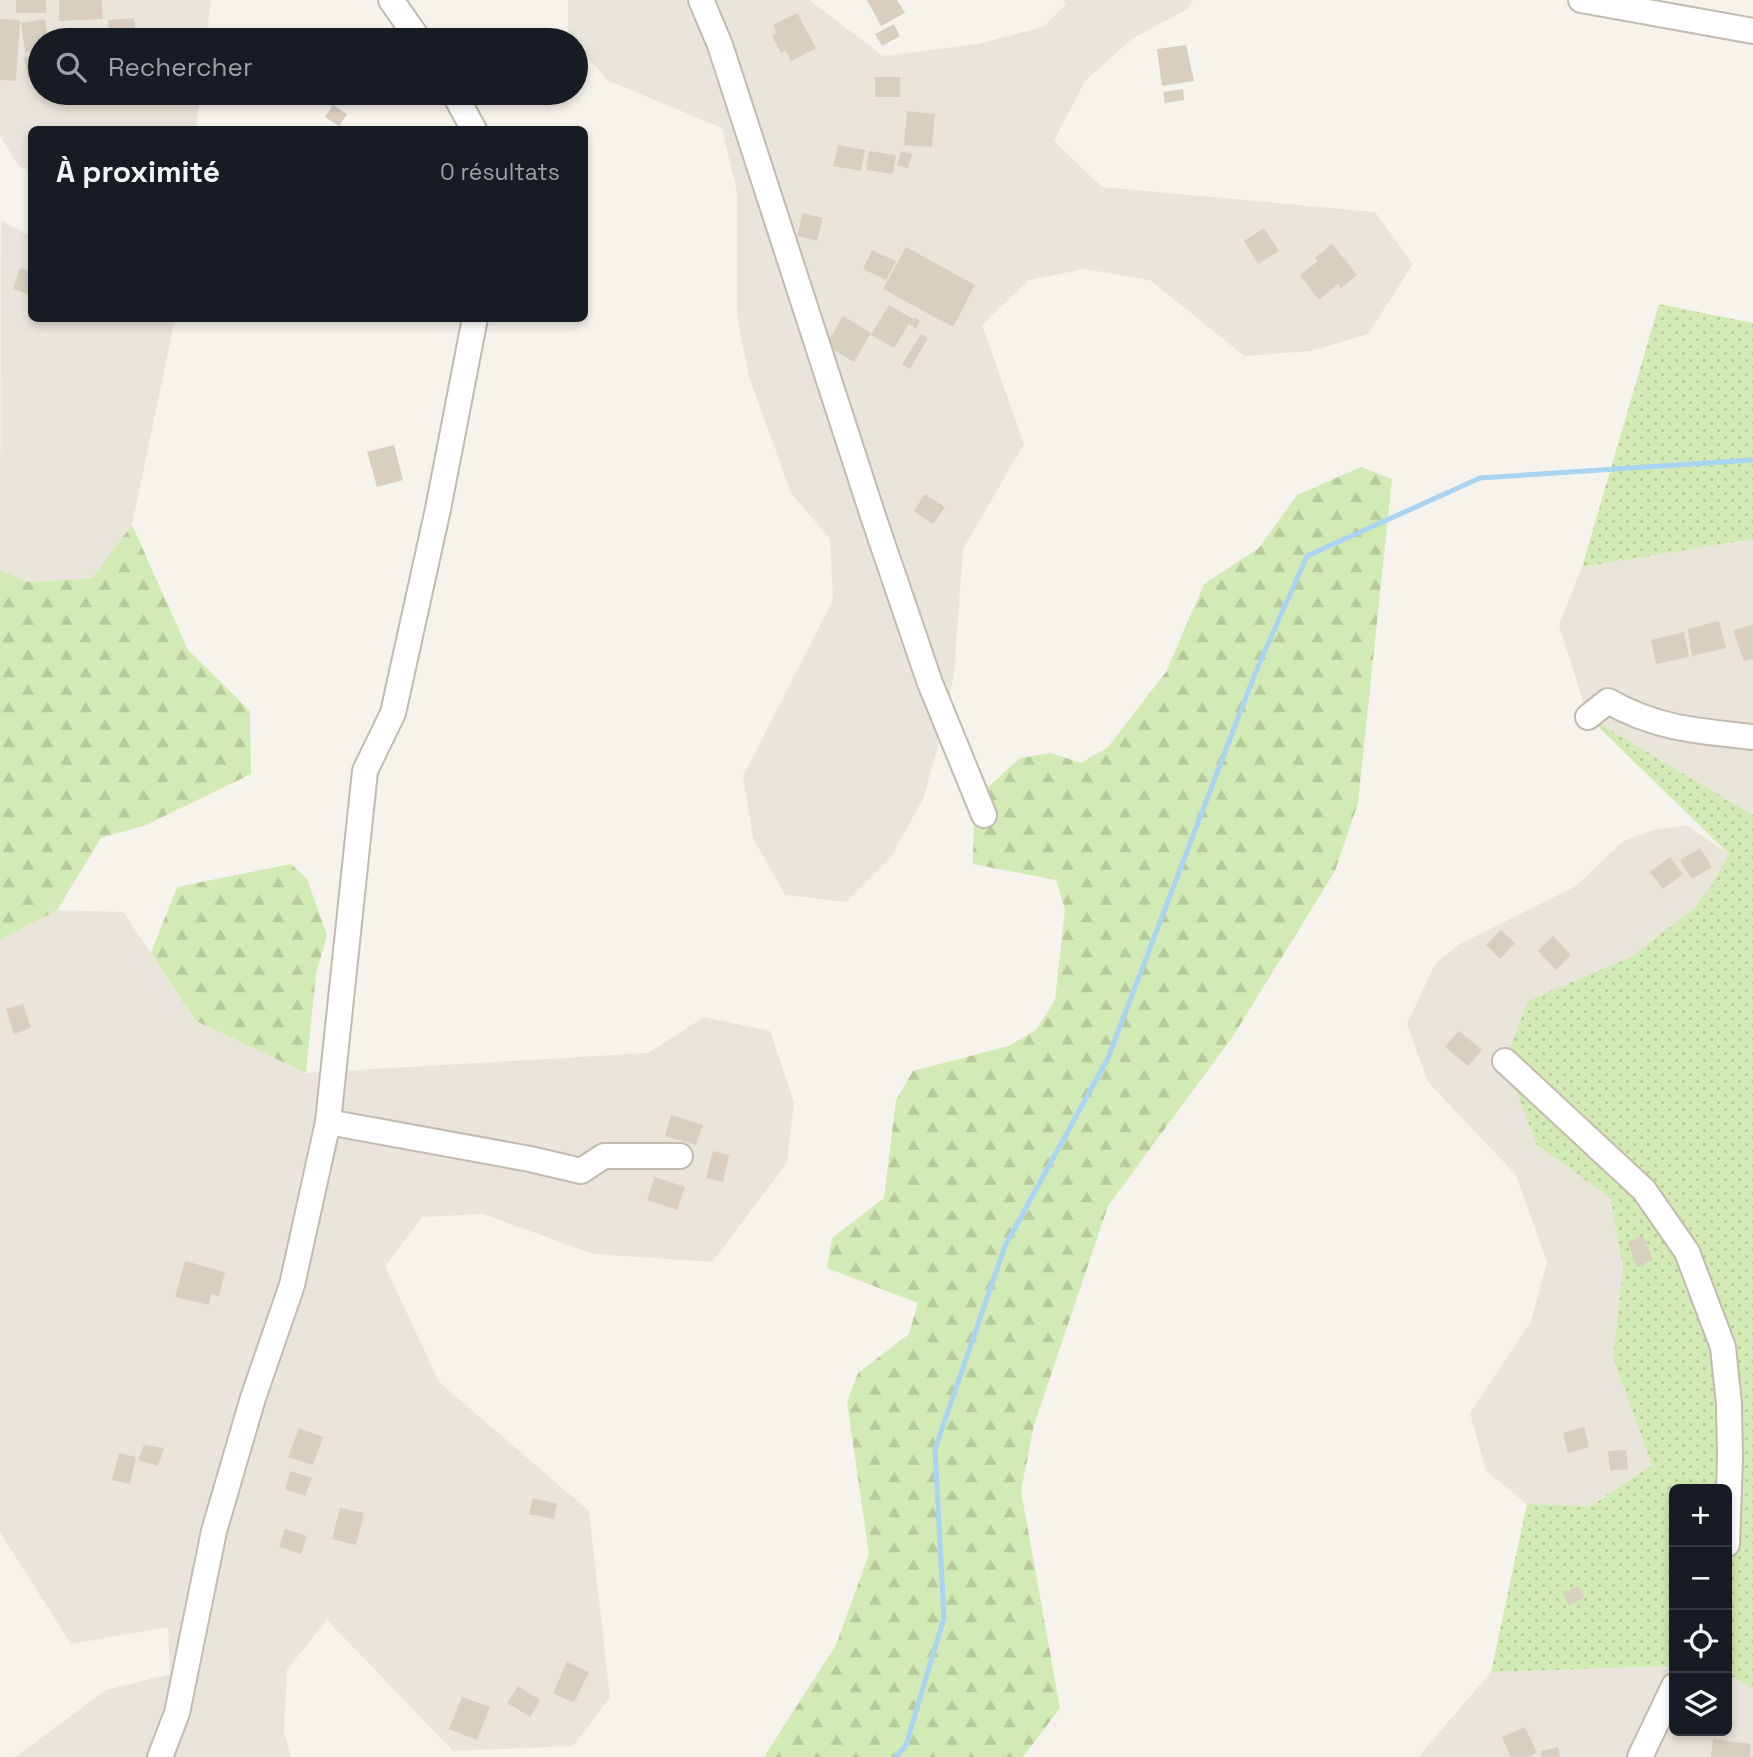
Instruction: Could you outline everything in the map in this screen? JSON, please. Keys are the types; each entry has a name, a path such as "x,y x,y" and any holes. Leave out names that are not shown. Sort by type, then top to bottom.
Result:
{"street":[{"path":"391,0 411,28"},
{"path":"701,0 720,45 820,358 922,657 984,815"},
{"path":"1581,0 1753,31"},
{"path":"460,105 472,126"},
{"path":"160,1757 177,1713 214,1531 253,1398 292,1285 328,1122 365,771 393,713 438,509 474,322"},
{"path":"1588,717 1608,701 1635,716 1681,729 1753,737"},
{"path":"1506,1061 1644,1191 1686,1252 1723,1347 1729,1404 1729,1484"},
{"path":"328,1122 530,1159 580,1171 604,1156 680,1156"},
{"path":"1640,1757 1669,1696"}],"shaded area":[{"path":"0,0 211,0 208,28 28,28 28,105 199,105 196,126 28,126 28,170 19,166 0,136"},
{"path":"568,0 809,0 883,56 978,44 1043,27 1066,4 1064,0 1193,0 1188,9 1133,38 1085,81 1054,141 1102,187 1375,212 1413,264 1368,334 1311,351 1244,356 1150,280 1085,269 1029,280 982,325 1024,444 963,549 954,674 941,736 923,799 891,857 846,902 785,895 753,838 743,776 833,600 830,539 791,493 749,377 737,315 737,192 722,128 607,80 588,57 588,28 568,28"},
{"path":"1,220 28,235 28,322 174,322 132,525 92,578 28,582 0,570"},
{"path":"1753,539 1753,815 1588,717 1559,625 1582,567"},
{"path":"1686,825 1729,854 1712,885 1693,909 1631,957 1529,1001 1537,1145 1610,1198 1623,1267 1613,1358 1652,1465 1591,1506 1527,1504 1486,1471 1470,1413 1531,1321 1547,1262 1516,1175 1428,1082 1407,1024 1435,964 1460,944 1576,886 1622,842 1653,830"},
{"path":"57,910 123,912 196,1021 306,1073 648,1053 704,1017 770,1031 794,1102 787,1163 712,1262 593,1254 483,1214 422,1217 385,1266 439,1382 589,1511 610,1697 573,1746 453,1751 327,1620 287,1670 284,1732 291,1757 15,1757 106,1690 170,1674 168,1627 71,1644 0,1532 0,940"},
{"path":"1669,1666 1669,1736 1732,1736 1732,1677 1753,1689 1753,1757 1418,1757 1491,1672"}],"green space":[{"path":"1659,304 1753,323 1753,539 1582,567"},
{"path":"1361,467 1392,479 1358,803 1335,871 1233,1036 1108,1206 1034,1425 1021,1491 1060,1708 1023,1757 764,1757 836,1645 869,1554 847,1402 858,1373 909,1334 918,1303 827,1268 832,1238 884,1198 896,1100 913,1071 1008,1046 1036,1030 1055,1000 1065,909 1056,880 973,864 974,800 1020,758 1051,753 1081,763 1108,747 1166,672 1204,584 1259,548 1297,495"},
{"path":"132,525 188,650 250,711 251,774 146,825 101,838 57,910 0,940 0,570 28,582 92,578"},
{"path":"1588,717 1753,815 1753,1689 1732,1677 1732,1484 1669,1484 1669,1666 1491,1672 1527,1504 1591,1506 1652,1465 1613,1358 1623,1267 1610,1198 1537,1145 1505,1061 1528,1001 1631,957 1693,909 1712,885 1729,854"},
{"path":"291,864 307,879 327,935 316,974 306,1073 196,1021 151,953 177,887"}],"building":[{"path":"16,0 46,0 46,13 16,13"},
{"path":"59,0 102,0 103,19 59,21"},
{"path":"867,0 897,0 905,13 881,26"},
{"path":"797,13 816,48 791,61 786,51 781,53 772,36 777,33 773,25"},
{"path":"134,18 135,28 109,28 108,20"},
{"path":"0,19 20,20 16,81 0,80"},
{"path":"45,19 46,28 28,28 28,52 25,52 21,23"},
{"path":"894,24 900,36 882,46 875,34"},
{"path":"1186,45 1194,81 1162,86 1157,49"},
{"path":"28,56 28,78 24,57"},
{"path":"875,77 900,77 900,97 875,97"},
{"path":"1183,89 1184,100 1165,103 1163,92"},
{"path":"333,105 347,114 339,126 325,117"},
{"path":"907,111 935,114 932,147 904,145"},
{"path":"838,145 865,150 861,171 833,166"},
{"path":"869,151 896,155 893,174 866,170"},
{"path":"901,151 912,154 908,168 897,165"},
{"path":"803,213 823,218 817,241 797,236"},
{"path":"1264,228 1279,251 1258,264 1244,241"},
{"path":"1332,244 1357,275 1341,288 1338,284 1319,300 1300,275 1318,261 1315,258"},
{"path":"906,247 975,285 953,327 883,289"},
{"path":"872,250 896,261 886,280 863,269"},
{"path":"20,268 28,270 28,294 13,289"},
{"path":"889,305 920,321 916,329 909,324 894,348 871,335"},
{"path":"843,316 871,333 854,362 826,345"},
{"path":"921,334 928,338 910,369 902,364"},
{"path":"394,445 403,480 377,487 367,452"},
{"path":"925,494 945,507 933,524 914,511"},
{"path":"1719,621 1726,648 1692,656 1688,629"},
{"path":"1753,624 1753,659 1744,661 1733,631"},
{"path":"1684,632 1689,657 1656,664 1651,640"},
{"path":"1700,848 1712,867 1692,879 1680,860"},
{"path":"1670,857 1683,874 1663,889 1650,872"},
{"path":"1501,930 1515,943 1500,959 1486,945"},
{"path":"1553,936 1571,955 1556,970 1538,951"},
{"path":"23,1004 31,1028 14,1034 6,1009"},
{"path":"1459,1031 1482,1050 1468,1066 1445,1047"},
{"path":"671,1115 703,1125 696,1145 665,1136"},
{"path":"713,1151 729,1155 723,1182 706,1178"},
{"path":"655,1177 685,1187 677,1210 647,1200"},
{"path":"1643,1236 1653,1260 1637,1267 1628,1242"},
{"path":"185,1261 225,1272 219,1296 211,1294 209,1305 175,1297"},
{"path":"1584,1427 1589,1447 1568,1453 1563,1433"},
{"path":"299,1428 323,1437 313,1465 288,1457"},
{"path":"144,1445 164,1448 158,1466 138,1460"},
{"path":"1626,1450 1628,1469 1610,1471 1608,1451"},
{"path":"119,1453 136,1457 130,1484 112,1480"},
{"path":"291,1471 312,1478 305,1496 285,1489"},
{"path":"533,1498 557,1504 554,1519 529,1514"},
{"path":"340,1508 364,1513 356,1545 332,1539"},
{"path":"285,1529 307,1536 301,1554 279,1547"},
{"path":"1579,1586 1584,1598 1569,1605 1563,1593"},
{"path":"567,1662 589,1672 574,1703 553,1693"},
{"path":"518,1686 540,1700 530,1717 507,1703"},
{"path":"462,1697 490,1707 477,1740 449,1729"},
{"path":"1525,1727 1537,1753 1528,1757 1511,1757 1502,1737"},
{"path":"1713,1739 1751,1744 1750,1757 1711,1757"},
{"path":"1558,1747 1560,1757 1542,1757 1541,1751"}],"waterway":[{"path":"896,1757 906,1745 944,1618 935,1449 1005,1246 1108,1058 1256,671 1307,556 1480,478 1753,460"}]}
